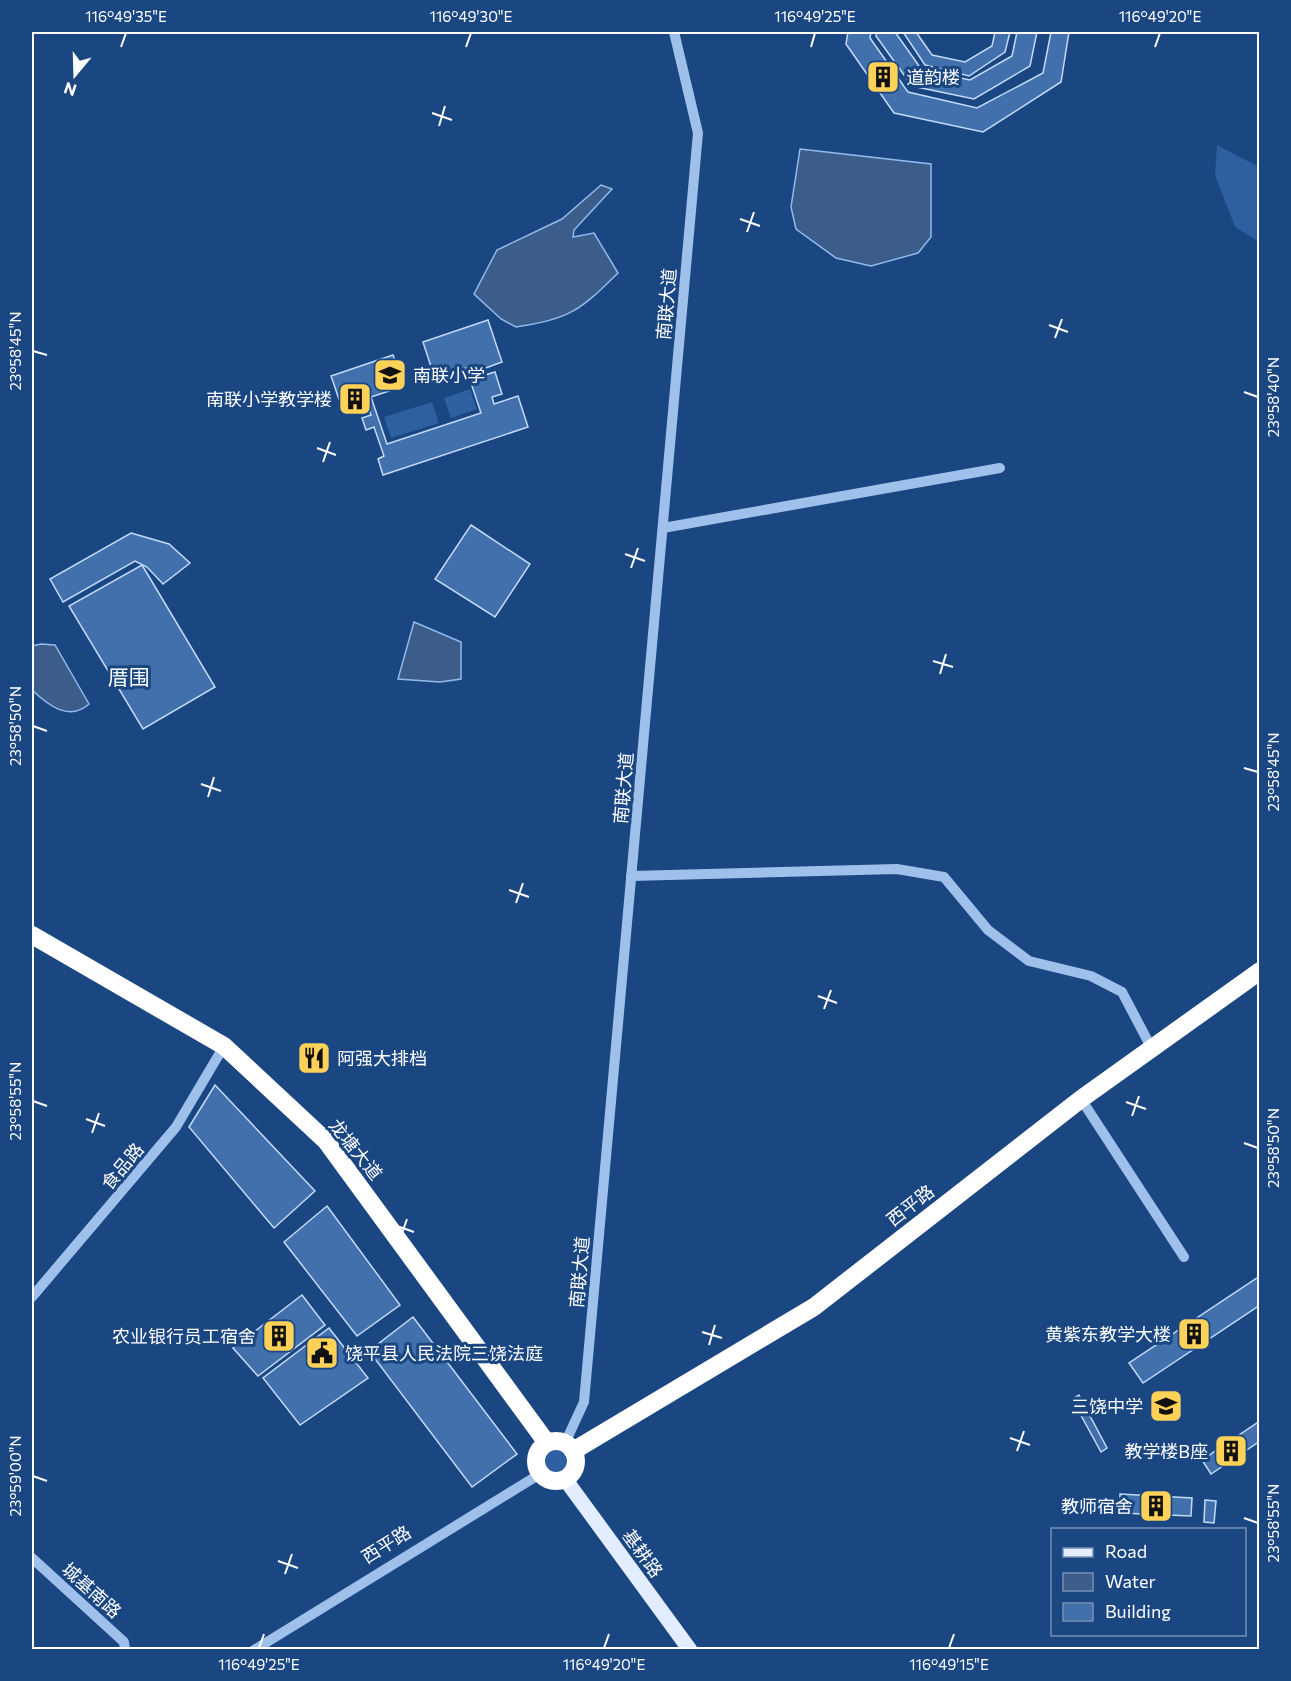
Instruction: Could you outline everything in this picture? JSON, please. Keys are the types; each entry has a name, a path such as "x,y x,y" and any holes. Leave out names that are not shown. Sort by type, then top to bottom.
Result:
{"highway":[{"name":"龙塘大道","path":"32,935 222,1050 322,1145 557,1446"},
{"name":"龙塘大道","path":"32,945 222,1050"},
{"name":"西平路","path":"557,1446 814,1307 1081,1099 1260,971"},
{"path":"557,1446 576,1457 574,1470 565,1479 549,1481 540,1474 535,1460 557,1446"}],"main road":[{"name":"基耕路","path":"565,1479 690,1650"}],"street":[{"name":"南联大道","path":"557,1446 584,1402 698,133 674,32"},
{"path":"663,528 1000,468"},
{"path":"631,876 897,868 944,877 988,930 1029,961 1091,976 1122,992 1152,1049"},
{"name":"食品路","path":"32,1297 176,1127 222,1050"},
{"path":"1081,1099 1184,1257"},
{"name":"西平路","path":"254,1650 540,1474"},
{"name":"城基南路","path":"32,1558 124,1642 125,1650"}],"shaded area":[{"path":"1217,145 1259,167 1259,242 1235,227 1215,175"},
{"path":"470,389 477,409 451,418 444,398"},
{"path":"432,402 439,423 391,438 384,417"},
{"path":"556,1447 567,1451 571,1462 567,1473 556,1477 545,1473 541,1462 545,1451"}],"water":[{"path":"800,149 931,164 931,237 918,253 871,266 836,258 796,229 791,207"},
{"path":"601,185 612,189 574,230 573,237 594,233 618,273 593,296 563,316 516,327 501,319 474,294 497,250 562,219"},
{"path":"414,622 461,642 461,679 440,682 398,679"},
{"path":"55,645 89,704 74,712 66,711 52,706 32,690 32,646"}],"building":[{"name":"道韵楼","path":"848,32 871,32 870,38 908,92 977,108 1043,73 1051,32 1069,32 1061,82 983,132 894,113 846,44"},
{"name":"道韵楼","path":"877,32 895,32 922,70 970,80 1012,56 1017,32 1037,32 1030,66 974,99 912,86 876,36"},
{"name":"道韵楼","path":"903,32 916,32 932,55 965,62 992,46 995,32 1010,32 1005,52 969,76 925,65"},
{"name":"南联小学教学楼","path":"488,320 502,362 483,369 485,375 495,372 502,394 492,397 494,404 518,396 528,427 383,475 378,459 384,456 374,427 366,430 362,418 371,415 366,400 342,408 331,376 393,355 404,386 371,397 387,444 481,413 466,368 435,379 423,342"},
{"path":"471,525 530,564 495,617 435,579"},
{"path":"131,533 169,544 190,563 163,584 147,567 135,561 63,602 50,579"},
{"path":"142,565 215,687 143,729 69,606"},
{"path":"215,1085 315,1191 274,1228 189,1127"},
{"path":"327,1206 400,1305 357,1336 284,1242"},
{"name":"黄紫东教学大楼","path":"1260,1276 1260,1305 1143,1383 1129,1363"},
{"name":"农业银行员工宿舍","path":"302,1295 325,1325 258,1376 233,1348"},
{"path":"413,1317 517,1454 472,1487 369,1351"},
{"name":"饶平县人民法院三饶法庭","path":"329,1328 368,1378 300,1425 263,1378"},
{"path":"1079,1395 1107,1448 1101,1452 1072,1399"},
{"name":"教学楼B座","path":"1260,1421 1260,1441 1211,1474 1202,1460"},
{"name":"教师宿舍","path":"1120,1494 1192,1498 1191,1516 1120,1513"},
{"path":"1205,1500 1216,1501 1214,1523 1204,1522"}],"place":[{"name":"道韵楼","path":"883,77"},
{"name":"南联小学","path":"390,375"},
{"name":"南联小学教学楼","path":"355,399"},
{"name":"阿强大排档","path":"314,1058"},
{"name":"黄紫东教学大楼","path":"1194,1334"},
{"name":"农业银行员工宿舍","path":"279,1336"},
{"name":"饶平县人民法院三饶法庭","path":"322,1353"},
{"name":"三饶中学","path":"1166,1406"},
{"name":"教学楼B座","path":"1231,1451"},
{"name":"教师宿舍","path":"1156,1506"}],"district":[{"name":"厝围","path":"129,676"}]}
